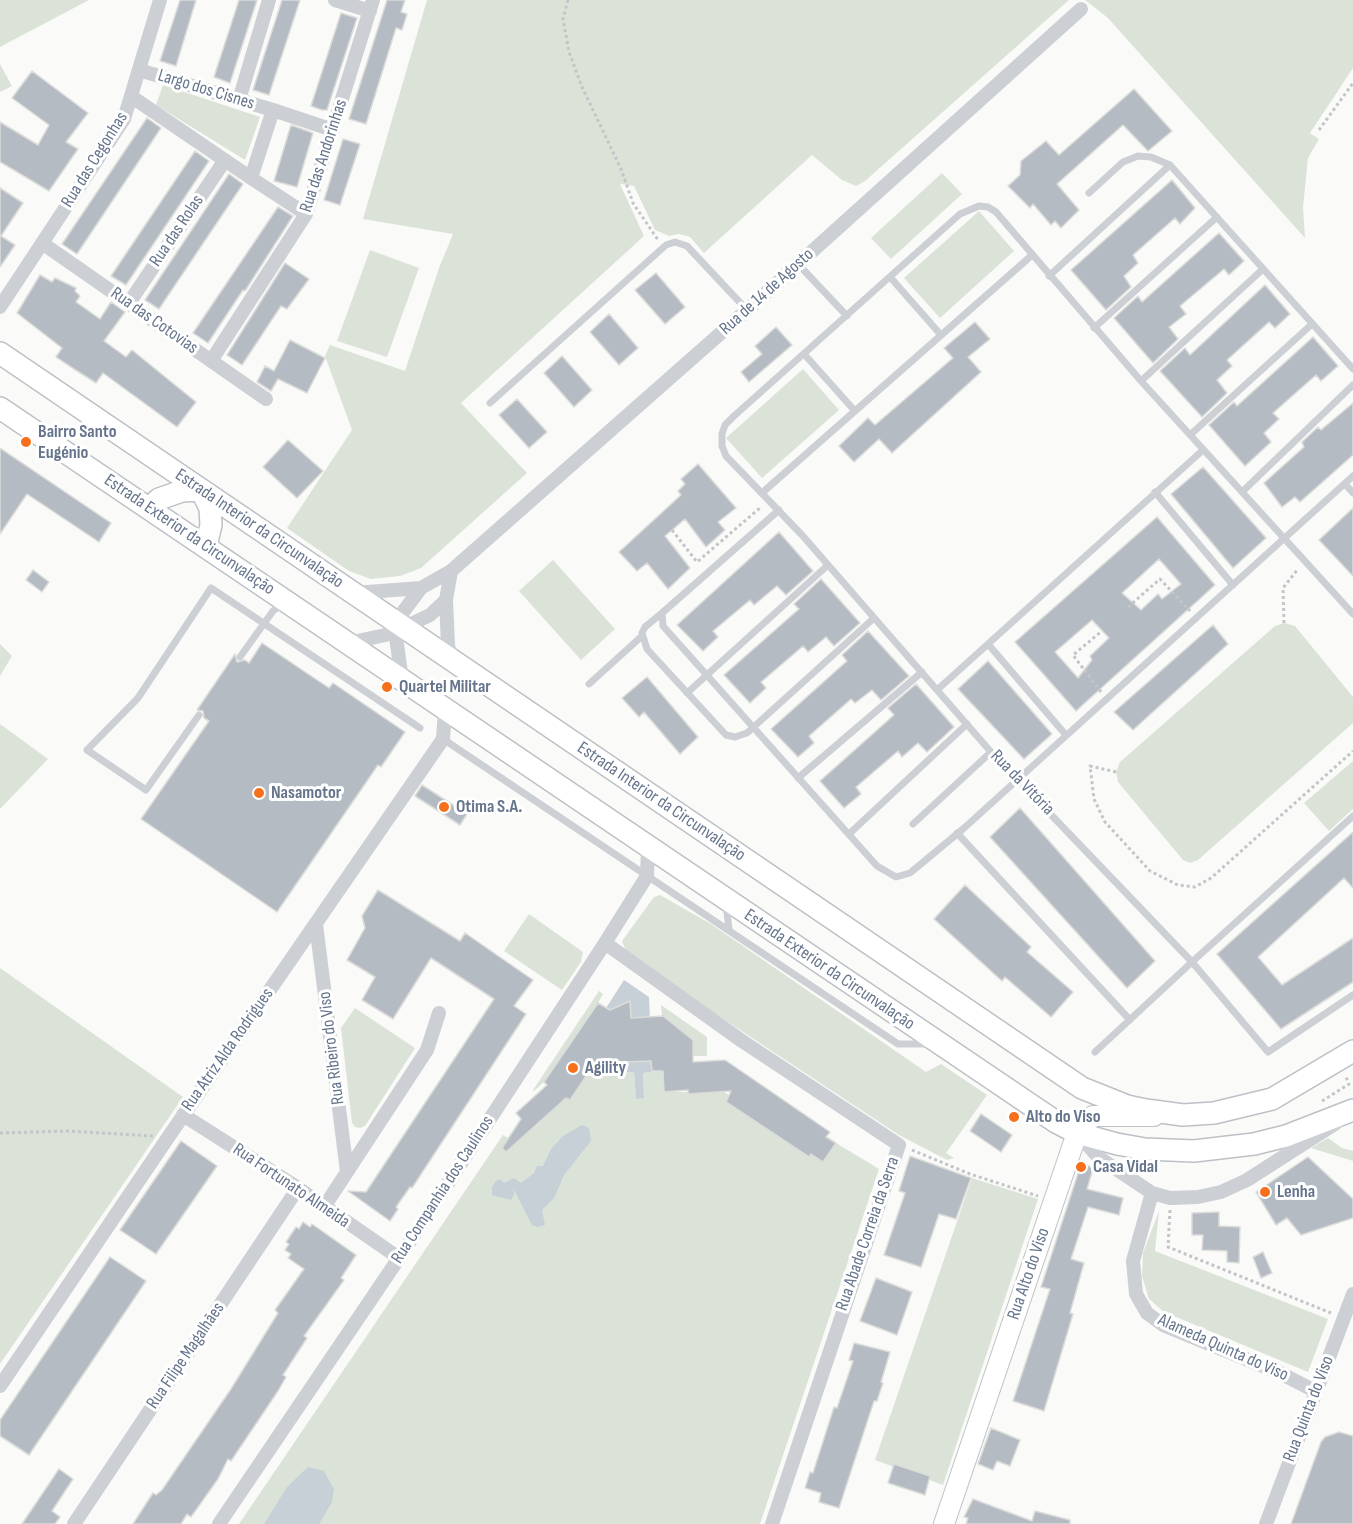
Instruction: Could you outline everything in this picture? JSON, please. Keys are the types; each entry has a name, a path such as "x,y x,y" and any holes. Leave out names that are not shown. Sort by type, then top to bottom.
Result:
{"main road":[{"name":"Estrada Interior da Circunvalação","path":"0,353 1082,1088 1127,1106 1183,1115 1231,1111 1272,1099 1353,1051"},
{"name":"Estrada Exterior da Circunvalação","path":"0,408 150,507 445,711 1032,1108 1077,1133 1145,1149 1221,1149 1286,1136 1352,1114"},
{"path":"150,507 159,499 182,491 201,490 210,508 211,525 206,546"},
{"path":"1077,1133 1087,1119 1099,1115 1117,1117 1183,1115"},
{"name":"Rua Alto do Viso","path":"944,1524 1077,1133"}],"street":[{"name":"Rua das Cegonhas","path":"0,307 119,127 132,97 160,0"},
{"path":"239,100 269,0"},
{"path":"335,0 371,5"},
{"name":"Rua das Andorinhas","path":"211,361 306,214 371,5"},
{"name":"Rua de 14 de Agosto","path":"402,680 395,644 403,612 421,588 451,571 747,310 1081,9"},
{"name":"Largo dos Cisnes","path":"139,70 333,130"},
{"name":"Largo dos Cisnes","path":"132,97 306,214"},
{"name":"Largo dos Cisnes","path":"251,177 273,110"},
{"name":"Rua das Rolas","path":"129,303 225,160"},
{"name":"Rua das Cotovias","path":"42,243 266,399"},
{"path":"451,571 446,600 446,630 453,660"},
{"name":"Rua de 14 de Agosto","path":"354,593 421,588"},
{"path":"348,643 383,636 418,622 446,600"},
{"path":"443,739 445,711"},
{"name":"Rua Atriz Alda Rodrigues","path":"0,1386 167,1138 443,739"},
{"name":"Rua Companhia dos Caulinos","path":"219,1524 399,1258 605,943 647,876 648,849"},
{"name":"Rua Ribeiro do Viso","path":"316,924 347,1172"},
{"name":"Rua Abade Correia da Serra","path":"605,943 742,1041 899,1145 772,1524"},
{"path":"324,1207 427,1050 440,1013"},
{"path":"1077,1133 1098,1157 1152,1193 1170,1198 1198,1197 1221,1192 1247,1180 1352,1114"},
{"name":"Rua Fortunato Almeida","path":"183,1115 298,1188 399,1258"},
{"name":"Rua Filipe Magalhães","path":"74,1524 298,1188"},
{"name":"Alameda Quinta do Viso","path":"1152,1193 1132,1261 1136,1294 1147,1313 1163,1325 1280,1373 1315,1391"},
{"name":"Rua Quinta do Viso","path":"1266,1524 1353,1294"}],"lane":[{"path":"1089,193 1123,162 1138,156 1162,160 1170,165 1353,369"},
{"path":"1049,276 1170,165"},
{"path":"854,410 805,355 960,214 979,206 996,212 1031,256 1141,381 1353,614"},
{"path":"1094,328 1216,217"},
{"path":"490,403 666,245 675,242 687,246 747,310"},
{"path":"763,492 1031,256"},
{"path":"798,264 847,316"},
{"path":"1141,381 1263,269"},
{"path":"890,277 941,335"},
{"path":"1190,435 1312,324"},
{"name":"Rua da Vitória","path":"805,355 725,425 722,446 726,456 763,492 991,752 1191,962 1268,1052 1353,995"},
{"path":"1242,492 1353,385"},
{"path":"937,690 1203,450"},
{"path":"662,613 665,630 877,866 896,877 910,873 957,833 1196,617 1286,540 1353,476"},
{"path":"1345,484 1353,493"},
{"path":"1155,492 1233,585"},
{"path":"589,684 642,636 645,627 778,510"},
{"path":"687,693 828,565"},
{"path":"199,715 146,790 87,750 138,699 212,588 420,728"},
{"path":"240,657 273,611 286,602"},
{"path":"642,636 653,657 726,735 741,736 874,618"},
{"path":"988,644 1065,734"},
{"path":"798,778 922,672"},
{"path":"849,834 967,724"},
{"path":"443,739 898,1044 937,1044"},
{"path":"913,824 991,752"},
{"path":"1095,1052 1353,816"},
{"path":"957,833 1130,1020"},
{"path":"725,900 729,930"}],"path":[{"path":"568,0 563,18 569,52 582,87 621,169 633,203 654,237 666,245"},
{"path":"1319,130 1353,83"},
{"path":"672,530 697,562 769,500"},
{"path":"1284,623 1283,588 1304,560"},
{"path":"1128,607 1160,579 1196,617"},
{"path":"1102,631 1073,655 1106,698"},
{"path":"1116,772 1090,766 1094,799 1105,822 1150,871 1165,880 1190,887 1200,886 1211,878 1353,752"},
{"path":"0,1133 68,1131 142,1134 167,1138"},
{"path":"899,1145 970,1174 1054,1201"},
{"path":"1170,1198 1168,1246 1344,1318"}],"shaded area":[{"path":"0,0 89,0 0,47"},
{"path":"427,0 1069,0 865,181 856,186 842,180 812,155 704,253 690,237 679,234 669,236 655,230 634,186 620,184 644,236 461,403 527,473 421,568 400,576 371,579 349,571 287,528 352,430 325,356 330,345 405,371 439,268 453,234 363,219"},
{"path":"1085,0 1353,0 1353,68 1310,133 1319,139 1308,158 1303,207 1305,238 1108,18"},
{"path":"0,64 12,86 0,92"},
{"path":"163,85 260,117 245,160 156,105"},
{"path":"942,173 962,194 891,259 871,238"},
{"path":"979,211 1014,251 940,318 904,278"},
{"path":"370,250 419,268 387,357 337,341"},
{"path":"803,369 839,410 762,478 726,438"},
{"path":"553,560 615,629 581,660 519,591"},
{"path":"1284,623 1295,626 1353,697 1353,723 1198,860 1190,863 1183,860 1118,782 1116,772 1120,762 1275,626"},
{"path":"0,644 12,656 0,676"},
{"path":"0,724 48,759 0,809"},
{"path":"1353,761 1353,809 1329,831 1304,803"},
{"path":"660,895 711,924 926,1072 941,1064 987,1095 946,1153 954,1158 947,1160 899,1135 675,987 626,951 622,941 654,897"},
{"path":"529,914 583,952 581,962 562,990 504,951"},
{"path":"0,968 183,1097 0,1364"},
{"path":"624,980 649,997 652,1072 643,1073 644,1098 636,1099 634,1072 588,1073 599,1057 634,1061 630,1001 610,1010 606,1008"},
{"path":"599,991 603,994 598,1003 544,1082 534,1091 533,1090"},
{"path":"661,1005 707,1037 707,1056 693,1056 693,1040 662,1016"},
{"path":"355,1008 415,1048 365,1126 360,1128 355,1127 352,1123 341,1028"},
{"path":"663,1071 664,1092 724,1092 729,1095 726,1102 808,1157 811,1154 823,1162 836,1143 879,1169 760,1524 239,1524 503,1135 508,1138 512,1133 535,1127 563,1100 560,1094 588,1073 634,1072 636,1098 644,1098 643,1073"},
{"path":"582,1125 589,1128 591,1141 564,1175 554,1198 542,1210 545,1225 538,1227 532,1225 513,1188 514,1195 511,1200 492,1195 492,1187 496,1181 500,1179 504,1183 514,1178 521,1183 534,1173 537,1166 543,1166 551,1149 563,1136"},
{"path":"1328,1138 1342,1148 1353,1151 1353,1161 1311,1148"},
{"path":"972,1178 1038,1199 943,1485 875,1460"},
{"path":"1159,1211 1155,1251 1328,1319 1308,1372 1164,1312 1149,1299 1142,1276 1143,1253"},
{"path":"308,1467 324,1471 334,1489 332,1502 319,1524 264,1524 287,1487"}],"building":[{"path":"180,0 196,0 176,66 160,61"},
{"path":"239,0 257,0 230,83 214,77"},
{"path":"282,0 300,0 269,95 253,90"},
{"path":"387,0 405,0 401,12 407,14 402,30 396,28 366,124 349,119"},
{"path":"341,13 357,18 327,110 322,110 311,106"},
{"path":"32,71 88,113 66,142 78,149 49,191 0,162 0,122 38,145 49,125 12,98"},
{"path":"1134,89 1172,131 1148,151 1123,125 1057,184 1079,210 1061,228 1055,221 1051,225 1033,204 1030,208 1008,186 1020,175 1021,161 1046,141 1059,155"},
{"path":"147,118 161,128 77,254 62,244"},
{"path":"291,125 313,133 297,187 274,181"},
{"path":"343,139 360,144 340,205 324,200"},
{"path":"195,151 209,161 126,285 111,276"},
{"path":"229,174 243,184 159,309 145,300"},
{"path":"1172,180 1195,208 1180,224 1175,218 1133,255 1138,263 1124,276 1131,287 1106,310 1071,270"},
{"path":"0,188 23,203 1,236 15,245 0,267"},
{"path":"278,207 293,216 245,291 243,290 208,343 193,333"},
{"path":"1219,233 1244,261 1229,275 1224,269 1180,306 1186,314 1169,327 1178,339 1153,363 1114,318 1138,296 1142,302"},
{"path":"285,263 309,279 287,309 281,306 242,365 227,355"},
{"path":"656,273 685,307 665,324 635,290"},
{"path":"40,275 52,282 55,278 76,288 75,291 80,296 76,302 100,319 111,302 125,312 104,341 126,357 132,350 196,402 177,427 103,373 96,383 56,357 62,348 17,313"},
{"path":"1265,285 1290,314 1275,328 1269,322 1227,360 1232,366 1217,380 1227,393 1202,417 1160,371 1185,348 1190,355"},
{"path":"609,314 638,348 619,365 590,332"},
{"path":"975,322 990,339 968,357 981,372 892,453 879,439 854,462 839,446 868,418 875,425 953,358 944,348"},
{"path":"776,327 792,345 749,382 741,372 762,354 755,346"},
{"path":"1313,337 1338,366 1321,381 1316,375 1273,413 1279,419 1264,433 1271,442 1245,466 1209,425 1234,402 1237,406"},
{"path":"290,340 325,358 307,393 278,379 271,391 257,382 265,366 274,371"},
{"path":"562,356 592,390 574,407 544,373"},
{"path":"517,399 547,432 529,448 499,415"},
{"path":"1353,403 1353,455 1300,502 1295,497 1282,507 1264,483 1304,447 1302,442 1318,427 1321,430"},
{"path":"288,440 323,471 297,498 263,467"},
{"path":"0,448 111,523 99,542 27,494 0,534"},
{"path":"698,464 736,508 718,522 725,530 706,547 685,519 665,536 690,568 668,589 647,563 637,571 619,552 681,495 678,491 685,484 681,479"},
{"path":"1203,467 1266,538 1233,568 1171,494"},
{"path":"1353,508 1353,576 1319,540"},
{"path":"1157,517 1215,585 1076,711 1015,642","holes":["1159,559 1181,584 1162,599 1158,594 1141,610 1122,593","1092,620 1109,638 1090,656 1092,660 1078,678 1055,652"]},
{"path":"779,532 813,571 786,595 777,586 754,605 750,600 713,631 718,637 703,651 677,625"},
{"path":"33,570 49,582 42,592 26,580"},
{"path":"821,579 860,623 834,646 826,637 808,652 803,646 761,682 766,688 750,703 724,675 799,609 794,604"},
{"path":"1213,625 1228,644 1133,730 1114,712"},
{"path":"868,631 909,676 881,700 872,690 855,703 851,699 809,736 814,743 798,757 771,729 847,661 842,655"},
{"name":"Nasamotor","path":"262,643 329,688 333,683 405,732 381,767 378,765 277,912 141,819 209,721 204,718 203,711 197,710 235,654 237,662 245,660 249,663"},
{"path":"988,661 1052,734 1024,759 958,689"},
{"path":"647,677 698,737 680,754 644,712 639,717 622,698"},
{"path":"916,684 954,727 927,752 918,743 902,757 898,751 856,787 861,794 844,808 820,781 894,715 888,708"},
{"name":"Otima S.A.","path":"422,785 467,814 460,825 415,796"},
{"path":"1020,808 1155,961 1127,988 990,837"},
{"path":"1353,832 1353,888 1344,878 1258,957 1282,985 1353,938 1353,982 1281,1029 1217,954"},
{"path":"965,885 1031,947 1027,952 1073,992 1051,1017 1005,977 1002,981 934,919"},
{"path":"378,890 460,941 465,933 533,980 514,1006 526,1014 412,1188 410,1187 396,1207 398,1209 390,1221 348,1191 366,1192 494,999 431,958 393,1019 362,1000 375,977 347,960 365,928 362,916"},
{"path":"630,1001 631,1018 663,1016 693,1040 693,1062 725,1060 830,1132 826,1137 836,1143 823,1162 811,1154 809,1157 726,1102 731,1091 688,1094 688,1090 664,1092 663,1071 652,1071 651,1061 595,1063 570,1100 566,1098 506,1152 502,1148 521,1119 516,1113 547,1085 544,1082 598,1003 610,1010"},
{"path":"981,1114 1012,1135 1001,1152 970,1131"},
{"path":"181,1141 217,1166 156,1254 120,1230"},
{"path":"910,1156 971,1178 956,1219 939,1214 921,1267 884,1255 905,1193 899,1191"},
{"path":"1308,1157 1353,1199 1353,1218 1301,1235 1287,1218 1276,1225 1256,1192"},
{"path":"1082,1161 1093,1169 1087,1189 1123,1198 1119,1215 1088,1207 1071,1259 1084,1263 1070,1313 1073,1314 1044,1411 1013,1401 1050,1289 1041,1287"},
{"path":"1219,1212 1219,1226 1240,1227 1239,1263 1227,1262 1227,1251 1202,1250 1203,1235 1192,1235 1192,1213"},
{"path":"303,1222 310,1227 312,1224 356,1255 341,1278 344,1280 304,1336 307,1338 283,1375 286,1377 278,1391 231,1461 228,1459 218,1479 191,1517 187,1514 181,1524 133,1524 153,1493 156,1495 162,1490 231,1389 278,1313 275,1310 304,1269 288,1258 291,1254 285,1250 289,1244 286,1242 296,1227 299,1229"},
{"path":"1263,1252 1272,1273 1261,1278 1253,1257"},
{"path":"110,1257 146,1281 29,1455 0,1436 0,1420"},
{"path":"876,1278 912,1292 897,1335 860,1321"},
{"path":"854,1343 890,1352 881,1382 883,1383 877,1401 874,1401 839,1508 819,1502 821,1493 805,1488 810,1472 813,1473 834,1407 837,1408 853,1361 849,1360"},
{"path":"991,1428 1020,1440 1010,1466 997,1461 993,1470 978,1464"},
{"path":"1339,1432 1353,1436 1353,1524 1291,1524 1321,1442 1325,1437"},
{"path":"894,1464 930,1476 925,1495 888,1483"},
{"path":"59,1469 73,1479 52,1511 60,1517 55,1524 22,1524"},
{"path":"973,1499 1032,1521 1035,1511 1070,1520 1070,1524 966,1524 968,1518 964,1517"}],"place":[{"name":"Bairro Santo Eugénio","path":"26,442"},
{"name":"Quartel Militar","path":"387,687"},
{"name":"Nasamotor","path":"259,793"},
{"name":"Otima S.A.","path":"444,807"},
{"name":"Agility","path":"573,1068"},
{"name":"Alto do Viso","path":"1014,1117"},
{"name":"Casa Vidal","path":"1081,1167"},
{"name":"Lenha","path":"1265,1192"}]}
